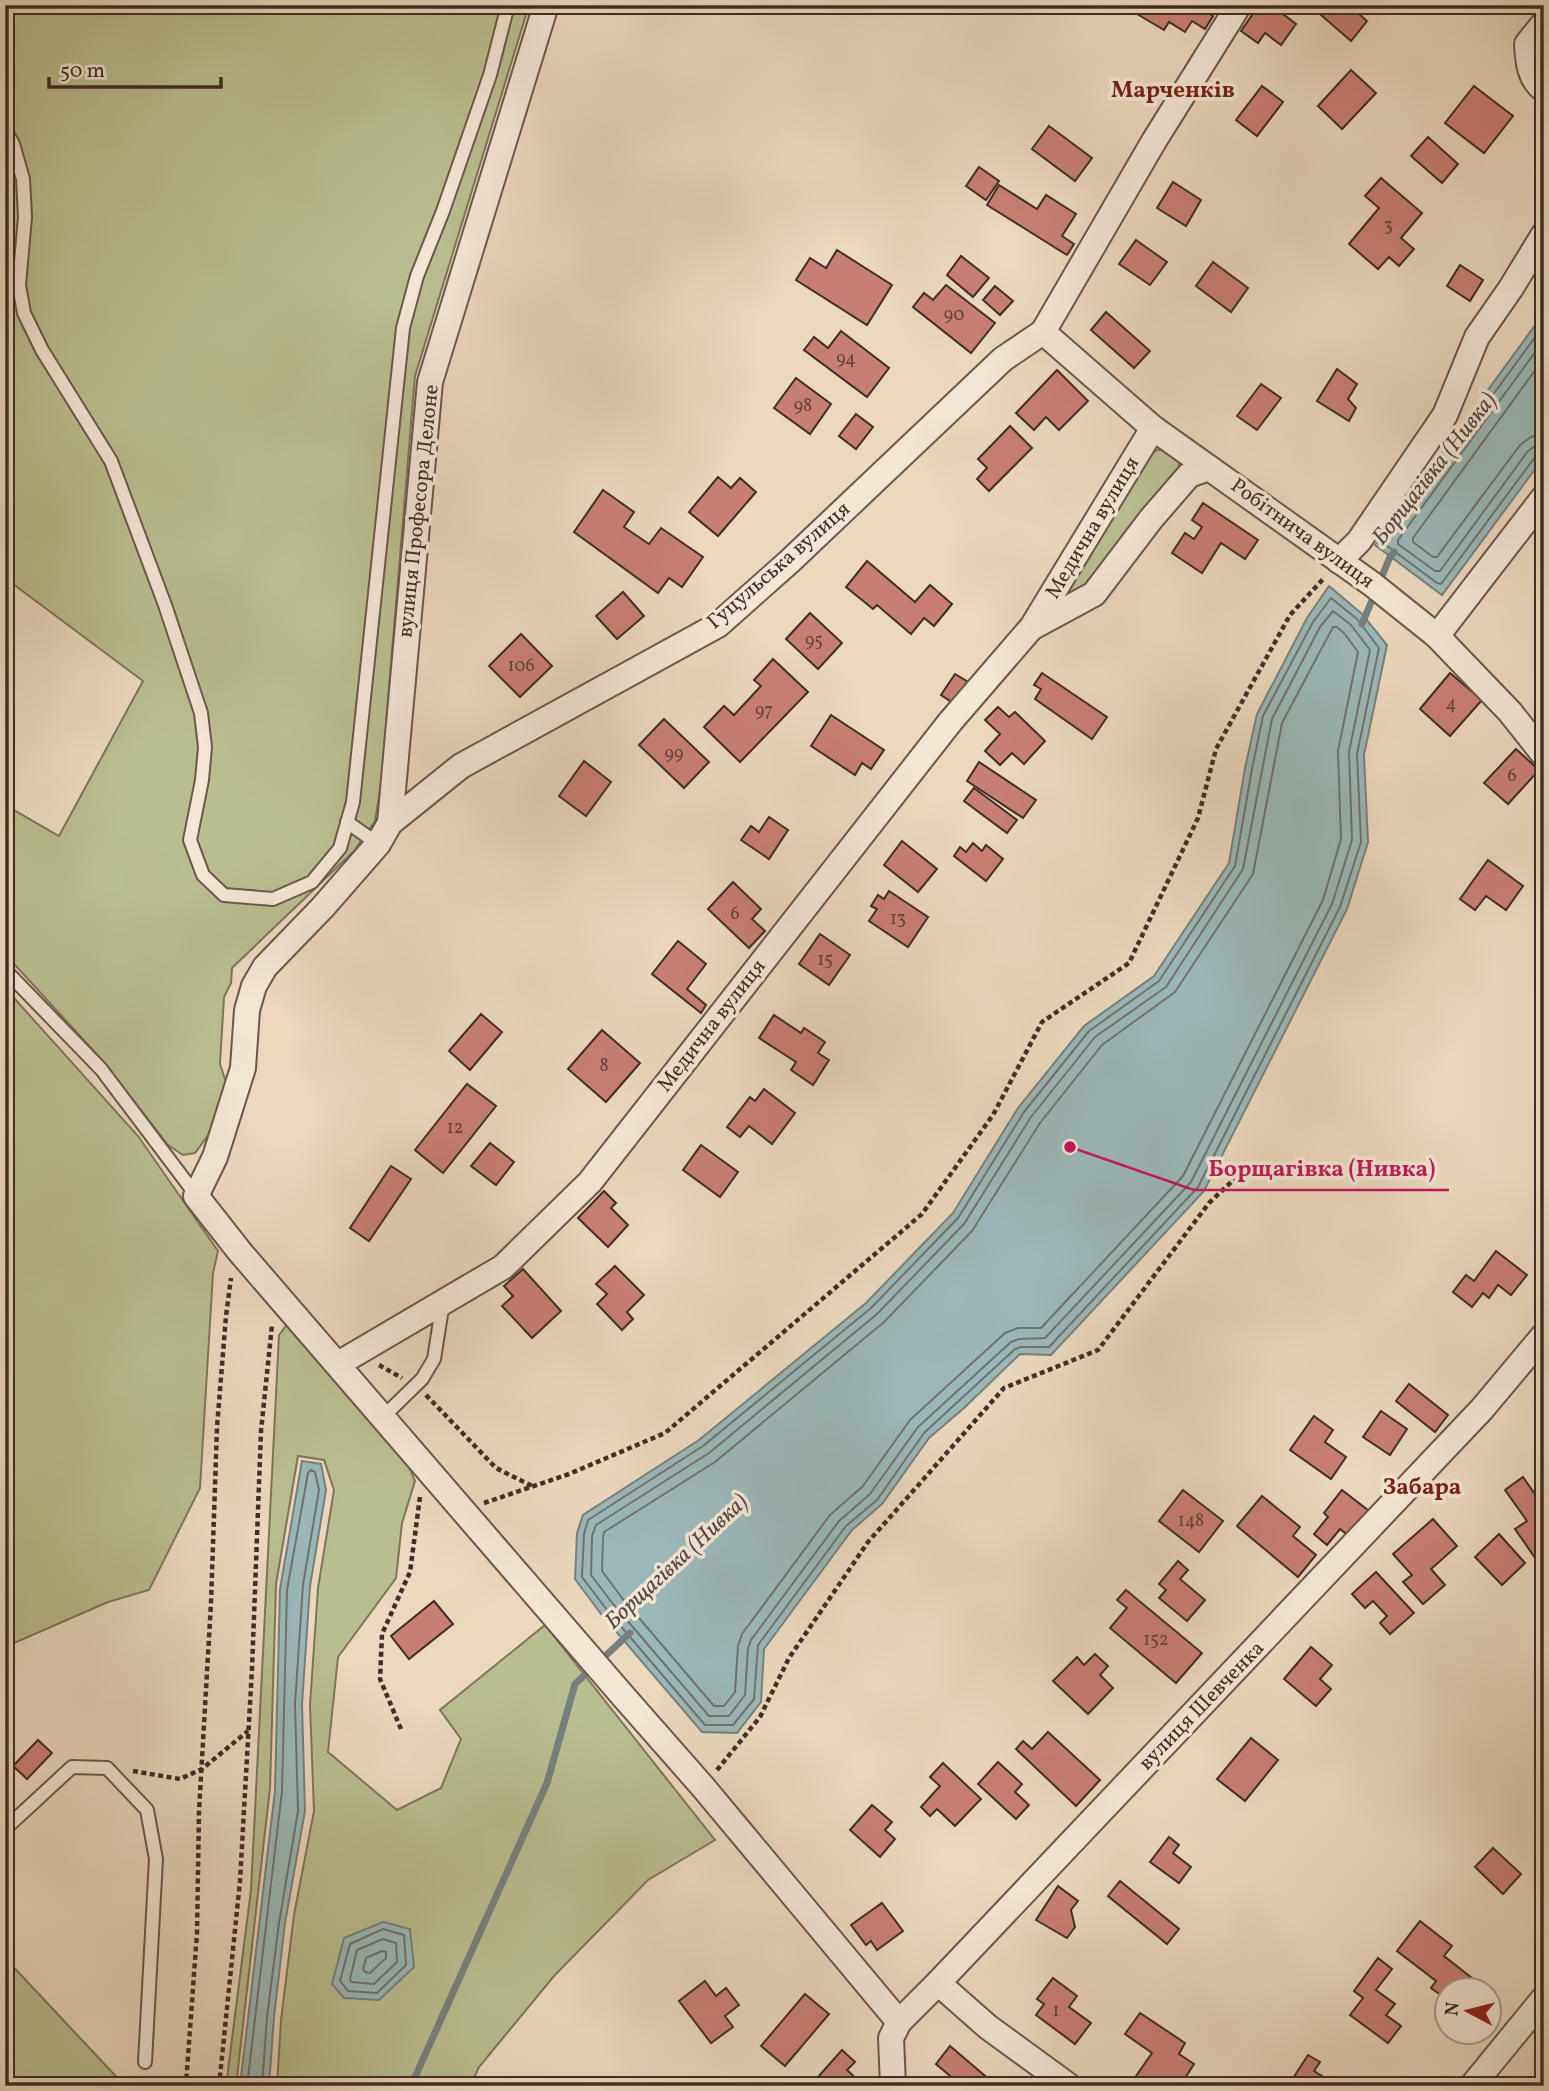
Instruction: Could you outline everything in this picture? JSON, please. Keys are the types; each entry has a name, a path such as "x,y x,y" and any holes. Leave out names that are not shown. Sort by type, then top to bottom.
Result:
{"street":[{"name":"вулиця Професора Делоне","path":"384,833 429,383 546,5"},
{"name":"Гуцульська вулиця","path":"197,1196 215,1157 243,1068 247,1010 254,986 265,967 323,907 384,833 461,766 718,625 790,561 1003,359 1043,332 1154,141 1240,5"},
{"path":"1544,23 1527,44 1528,65 1537,84 1544,90"},
{"path":"1339,561 1359,541 1445,415 1477,337 1544,234"},
{"name":"Робітнича вулиця","path":"1043,332 1153,428 1377,587 1437,636 1510,712 1544,755"},
{"name":"Медична вулиця","path":"348,1359 503,1267 590,1182 950,722 1032,627 1153,428"},
{"name":"Медична вулиця","path":"1032,627 1094,594 1151,519 1189,475 1209,468"},
{"path":"1437,636 1544,497"},
{"path":"197,1196 240,1252 284,1302 348,1359 383,1417 703,1787 899,2022 891,2038 893,2086"},
{"name":"вулиця Шевченка","path":"899,2022 1482,1409 1544,1335"},
{"path":"938,1983 988,2027 1069,2086"},
{"path":"1472,2086 1544,1998"}],"lane":[{"path":"5,130 13,144 23,179 25,217 19,285 24,313 42,350 111,461 165,605 201,713 205,747 202,780 190,840 203,875 224,895 273,899 312,882 340,848 353,802 403,328 416,276 443,211 490,75 508,5"},
{"path":"347,822 384,833"},
{"path":"5,970 101,1069 197,1196"},
{"path":"383,1417 422,1379 434,1359 443,1302"},
{"path":"5,1829 72,1767 107,1768 147,1810 156,1859 145,2062"}],"path":[{"path":"463,1510 569,1474 664,1433 922,1214 993,1115 1042,1022 1129,963 1198,818 1216,749 1290,615 1339,561"},
{"path":"703,1787 760,1717 789,1658 877,1532 1004,1388 1098,1350 1209,1203 1247,1168"},
{"path":"206,2086 186,2084 197,1933 199,1811 211,1603 217,1427 226,1316 232,1271 240,1252"},
{"path":"219,2086 240,1881 270,1328 284,1302"},
{"path":"348,1359 416,1385 496,1468 533,1487"},
{"path":"401,1729 380,1679 382,1634 410,1572 424,1465"},
{"path":"107,1768 180,1779 202,1769 248,1731"}],"green space":[{"path":"5,5 529,5 415,376 381,784 375,821 353,852 232,968 231,983 224,997 220,1064 228,1088 215,1126 195,1153 183,1155 168,1145 102,1060 5,954 5,805 59,836 143,681 5,578"},
{"path":"1157,450 1167,450 1178,460 1180,474 1090,590 1053,609 1146,455"},
{"path":"5,988 138,1136 218,1251 213,1273 200,1488 149,1590 108,1602 5,1647"},
{"path":"290,1321 405,1457 415,1481 402,1523 396,1578 338,1657 328,1752 397,1810 441,1788 461,1739 440,1710 545,1625 715,1840 648,1880 554,1976 479,2067 470,2086 277,2086 281,2020 294,1915 314,1811 310,1705 318,1588 334,1490 324,1460 298,1456 276,1584 270,1788 236,2086 226,2086 251,1890 279,1335"},
{"path":"5,1958 125,2086 20,2086 5,2067"}],"water":[{"path":"1544,313 1544,457 1442,595 1375,545"},
{"path":"1329,586 1362,614 1387,645 1364,755 1368,842 1347,909 1204,1191 1051,1355 1020,1354 929,1438 882,1504 852,1530 764,1649 761,1702 737,1733 702,1732 601,1614 575,1579 577,1533 583,1515 699,1440 866,1303 953,1213 1018,1108 1084,1026 1154,976 1229,863 1257,714 1307,618"},
{"path":"302,1461 321,1464 326,1490 310,1586 302,1704 305,1811 285,1923 269,2086 240,2086 275,1791 280,1589"},
{"path":"383,1922 410,1929 414,1967 379,2000 344,1998 332,1984 344,1938"}],"building":[{"path":"1142,5 1195,5 1213,16 1205,29 1192,21 1185,32 1169,22 1164,30 1137,14"},
{"path":"1259,5 1271,5 1296,24 1281,45 1265,33 1258,43 1241,31"},
{"path":"1316,5 1349,5 1367,21 1351,41 1313,8"},
{"path":"1351,70 1376,93 1342,129 1318,106"},
{"path":"1262,86 1283,102 1257,136 1236,120"},
{"path":"1474,86 1513,116 1484,153 1445,123"},
{"path":"1049,126 1092,158 1075,181 1032,149"},
{"path":"1428,137 1458,164 1442,183 1411,156"},
{"path":"979,167 999,181 986,200 966,186"},
{"path":"1381,178 1422,213 1401,238 1414,249 1399,266 1389,257 1378,269 1349,244 1379,208 1365,196"},
{"path":"1173,182 1201,200 1186,226 1157,208"},
{"path":"999,185 1037,209 1046,195 1076,214 1062,236 1074,244 1067,255 987,205"},
{"path":"1136,240 1167,262 1150,285 1119,264"},
{"path":"837,250 892,285 867,325 796,280 810,258 826,268"},
{"path":"961,256 989,278 973,297 947,275"},
{"path":"1213,262 1248,288 1231,312 1196,286"},
{"path":"1460,265 1483,280 1470,301 1447,286"},
{"path":"946,285 995,323 971,353 913,307 924,293 933,300"},
{"path":"995,286 1013,301 1000,315 983,300"},
{"path":"1106,312 1150,351 1134,368 1091,330"},
{"path":"841,331 889,368 867,397 804,350 814,337 828,348"},
{"path":"1337,369 1357,384 1348,399 1356,408 1349,421 1317,401"},
{"path":"1057,370 1088,401 1059,430 1046,417 1034,430 1016,413"},
{"path":"796,378 831,404 810,434 774,408"},
{"path":"1261,384 1281,398 1257,430 1237,416"},
{"path":"856,414 873,427 856,449 839,436"},
{"path":"1010,426 1032,448 989,491 977,479 987,468 978,459"},
{"path":"718,477 731,488 740,478 756,492 718,536 689,512"},
{"path":"603,490 634,512 624,527 649,544 661,528 703,557 682,587 669,578 658,593 574,532"},
{"path":"1203,503 1258,540 1245,559 1221,543 1202,573 1172,553 1185,533 1194,539 1202,527 1192,520"},
{"path":"867,561 915,602 930,585 952,604 934,626 924,618 911,634 877,605 873,609 846,587"},
{"path":"623,592 644,616 617,639 596,616"},
{"path":"810,613 842,643 818,669 786,639"},
{"path":"521,634 552,666 520,697 489,666"},
{"path":"773,659 808,692 740,762 704,727 724,706 734,715 761,686 754,680"},
{"path":"1042,673 1107,717 1092,739 1035,699 1041,689 1034,685"},
{"path":"1450,673 1482,700 1450,736 1420,709"},
{"path":"955,674 970,683 956,705 941,695"},
{"path":"998,707 1009,717 1015,712 1045,741 1024,764 1012,753 1000,765 985,751 1000,734 985,720"},
{"path":"831,715 884,750 871,769 862,763 855,775 811,746"},
{"path":"664,719 709,762 684,788 639,745"},
{"path":"1516,749 1539,770 1508,804 1484,783"},
{"path":"584,761 611,782 586,816 559,796"},
{"path":"979,762 1036,800 1023,818 967,781"},
{"path":"974,788 1017,820 1007,833 964,801"},
{"path":"769,817 788,830 769,859 741,840 751,826 759,832"},
{"path":"902,841 937,869 918,892 884,865"},
{"path":"973,843 982,851 986,845 1003,859 986,881 954,856 960,847 966,852"},
{"path":"1488,860 1523,886 1506,910 1486,896 1475,910 1460,899"},
{"path":"733,882 761,909 752,919 765,931 749,948 708,909"},
{"path":"889,891 928,917 908,947 869,921 877,909 871,906 878,895 884,899"},
{"path":"820,934 850,955 829,985 799,964"},
{"path":"678,941 706,964 687,989 706,1005 701,1013 652,974"},
{"path":"481,1014 502,1032 470,1070 449,1051"},
{"path":"774,1015 801,1033 804,1028 825,1042 818,1053 829,1060 813,1085 791,1070 796,1062 759,1038"},
{"path":"602,1030 640,1063 606,1102 568,1069"},
{"path":"467,1084 496,1106 443,1173 415,1150"},
{"path":"764,1089 795,1113 772,1144 749,1126 740,1137 727,1127 750,1097 755,1101"},
{"path":"490,1143 514,1162 496,1185 471,1166"},
{"path":"701,1145 738,1172 720,1197 683,1170"},
{"path":"391,1166 411,1179 369,1241 350,1228"},
{"path":"604,1191 616,1203 611,1208 628,1225 608,1247 578,1218"},
{"path":"1496,1251 1527,1275 1511,1295 1498,1285 1489,1298 1483,1293 1472,1307 1453,1292 1466,1275 1474,1281"},
{"path":"615,1266 644,1295 627,1312 633,1319 622,1330 597,1304 607,1294 596,1284"},
{"path":"523,1269 561,1311 532,1338 502,1306 513,1296 504,1286"},
{"path":"1409,1384 1448,1415 1435,1432 1396,1401"},
{"path":"1381,1411 1407,1429 1390,1455 1363,1437"},
{"path":"1314,1416 1333,1430 1325,1442 1346,1457 1331,1479 1290,1450"},
{"path":"1523,1477 1544,1507 1544,1562 1540,1565 1515,1529 1527,1521 1505,1490"},
{"path":"1183,1490 1223,1521 1199,1552 1159,1521"},
{"path":"1342,1490 1369,1511 1349,1536 1340,1529 1327,1545 1314,1534 1328,1517 1324,1513"},
{"path":"1262,1496 1300,1527 1293,1536 1316,1555 1298,1577 1237,1526"},
{"path":"1433,1519 1457,1546 1431,1569 1445,1585 1423,1604 1403,1582 1412,1575 1393,1554"},
{"path":"1499,1534 1525,1563 1502,1585 1475,1557"},
{"path":"1178,1561 1188,1570 1180,1579 1205,1600 1187,1621 1159,1598 1166,1590 1159,1584"},
{"path":"1376,1572 1414,1613 1390,1634 1380,1623 1387,1616 1373,1601 1365,1608 1352,1594"},
{"path":"1126,1590 1202,1653 1176,1683 1110,1628 1127,1608 1117,1600"},
{"path":"434,1601 453,1624 409,1659 391,1636"},
{"path":"1311,1647 1332,1665 1320,1679 1331,1689 1316,1706 1284,1679"},
{"path":"1095,1654 1108,1666 1100,1675 1113,1688 1088,1714 1053,1681 1077,1657 1084,1665"},
{"path":"1048,1732 1100,1780 1076,1806 1016,1749 1023,1741 1032,1749"},
{"path":"1251,1738 1278,1760 1245,1801 1217,1779"},
{"path":"38,1740 52,1753 27,1779 13,1766"},
{"path":"998,1762 1022,1784 1015,1792 1029,1805 1016,1819 978,1784"},
{"path":"943,1763 981,1799 955,1826 937,1809 930,1816 921,1807 940,1786 930,1777"},
{"path":"872,1805 892,1822 885,1830 895,1839 880,1857 850,1830"},
{"path":"1169,1837 1179,1845 1173,1853 1191,1867 1179,1883 1150,1862"},
{"path":"1493,1848 1521,1874 1503,1894 1475,1867"},
{"path":"1120,1881 1179,1929 1167,1944 1108,1896"},
{"path":"1058,1886 1078,1901 1071,1910 1075,1927 1067,1938 1036,1920"},
{"path":"882,1903 903,1931 877,1950 871,1941 866,1945 851,1925"},
{"path":"1420,1921 1452,1946 1444,1956 1469,1976 1434,1976 1434,1979 1397,1951"},
{"path":"1378,1958 1392,1969 1376,1990 1395,2004 1386,2015 1401,2026 1388,2043 1350,2015 1363,1998 1354,1991"},
{"path":"1053,1978 1077,1996 1069,2007 1091,2023 1075,2044 1036,2015 1044,2004 1037,1999"},
{"path":"705,1981 716,1996 726,1988 739,2005 725,2016 733,2027 711,2043 679,2001"},
{"path":"805,1994 829,2014 785,2066 761,2046"},
{"path":"1140,2013 1185,2043 1179,2054 1194,2064 1180,2086 1172,2086 1166,2081 1163,2086 1144,2086 1134,2079 1152,2053 1125,2034"},
{"path":"950,2046 997,2086 962,2086 936,2064"},
{"path":"842,2050 855,2062 847,2070 864,2086 810,2086"},
{"path":"1308,2055 1320,2062 1314,2071 1338,2086 1288,2086"}],"waterway":[{"name":"Борщагівка (Нивка)","path":"1362,624 1394,552"},
{"name":"Борщагівка (Нивка)","path":"411,2086 547,1783 575,1684 630,1633"}],"place":[{"name":"Борщагівка (Нивка)","path":"1070,1147"}],"district":[{"name":"Марченків","path":"1173,91"},
{"name":"Забара","path":"1422,1488"}]}
